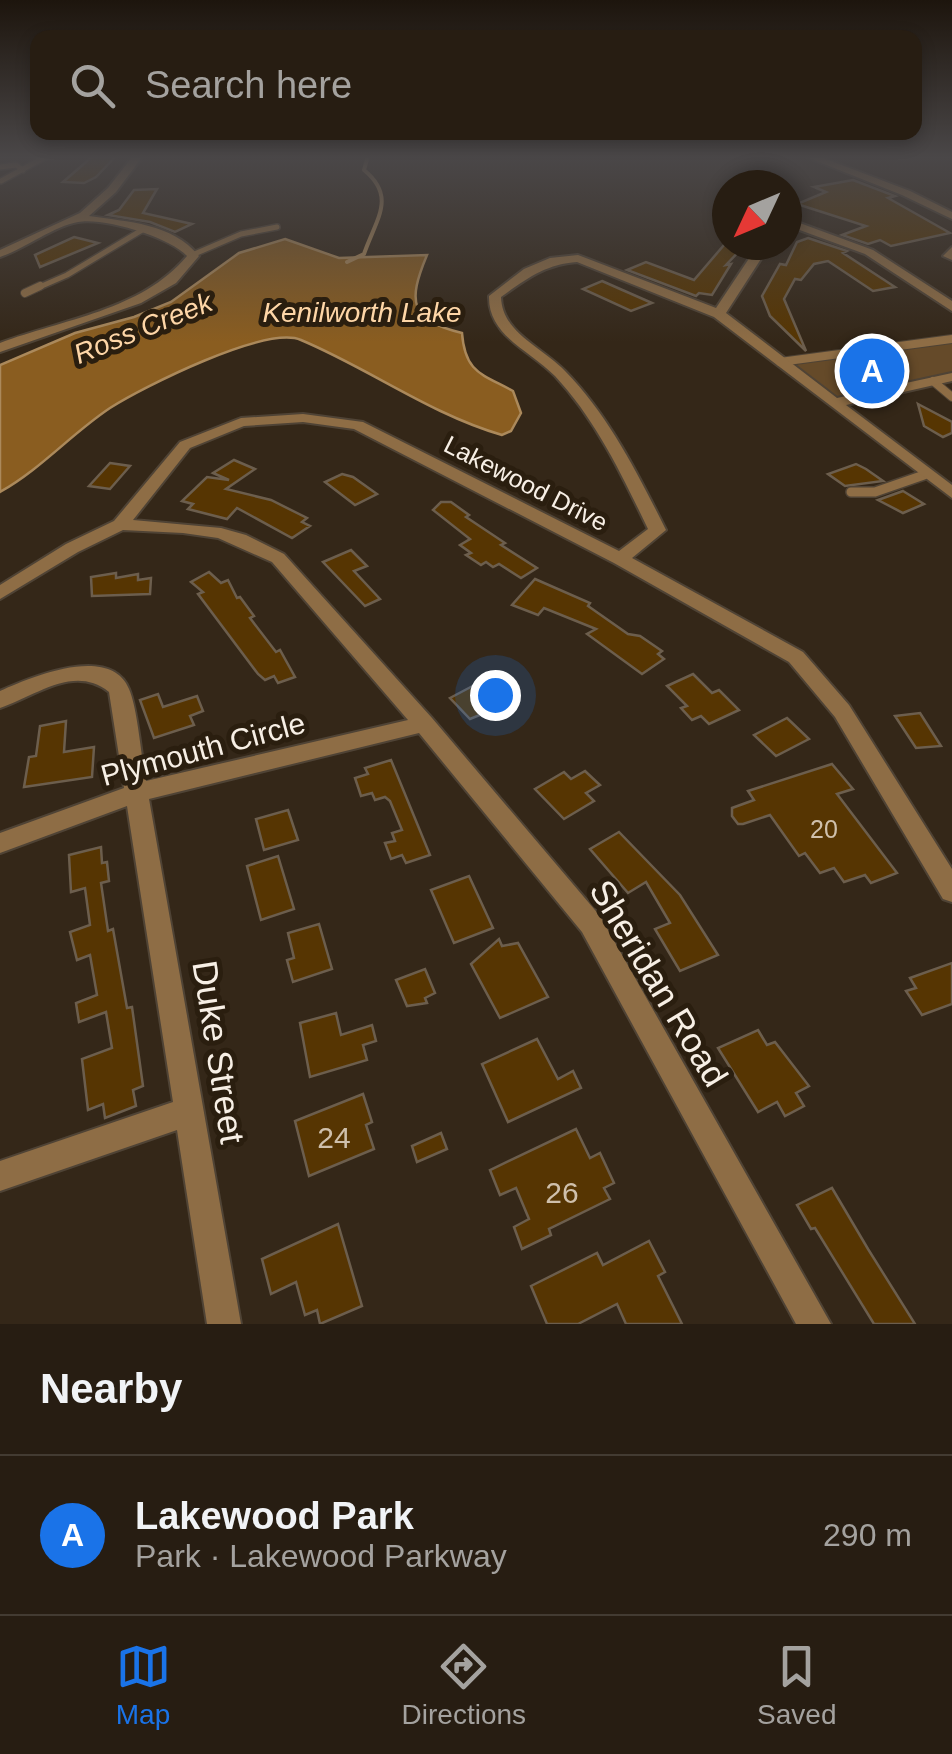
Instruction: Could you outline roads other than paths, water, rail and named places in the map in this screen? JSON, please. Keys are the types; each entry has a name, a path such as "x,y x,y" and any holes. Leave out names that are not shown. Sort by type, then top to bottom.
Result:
{"street":[{"path":"0,254 79,218 185,243 192,255 171,281 136,301 44,329 0,348"},
{"path":"802,227 868,252 952,307"},
{"name":"Lakewood Drive","path":"120,525 185,446 240,422 304,418 358,426 620,559 656,530 620,454 552,366 506,332 494,312 496,296 528,272 554,260 578,258 720,314 952,493"},
{"path":"720,314 754,260"},
{"path":"834,403 952,377"},
{"path":"0,593 72,548 120,525"},
{"name":"Sheridan Road","path":"120,525 211,528 248,539 278,558 424,724 591,924 814,1324"},
{"path":"620,559 796,658 842,711 952,892"},
{"name":"Duke Street","path":"0,700 46,680 87,670 108,676 119,690 139,792 224,1324"},
{"name":"Plymouth Circle","path":"0,843 139,792 424,724"},
{"path":"0,1176 190,1112"}],"lane":[{"path":"192,255 236,236 277,227"},
{"path":"25,293 67,275 142,230"},
{"path":"780,362 952,338"},
{"path":"934,381 952,396"},
{"path":"851,492 875,492 924,475"}],"water":[{"name":"Kenilworth Lake","path":"285,239 339,258 427,255 417,286 418,307 432,322 462,333 467,357 477,371 513,391 521,413 511,431 502,435 476,426 301,340 284,338 234,349 126,398 0,492 0,365 75,333 171,302 239,253"}],"waterway":[{"name":"Ross Creek","path":"347,262 364,254 378,218"}],"place":[{"name":"Lakewood Park","path":"872,371"}]}
